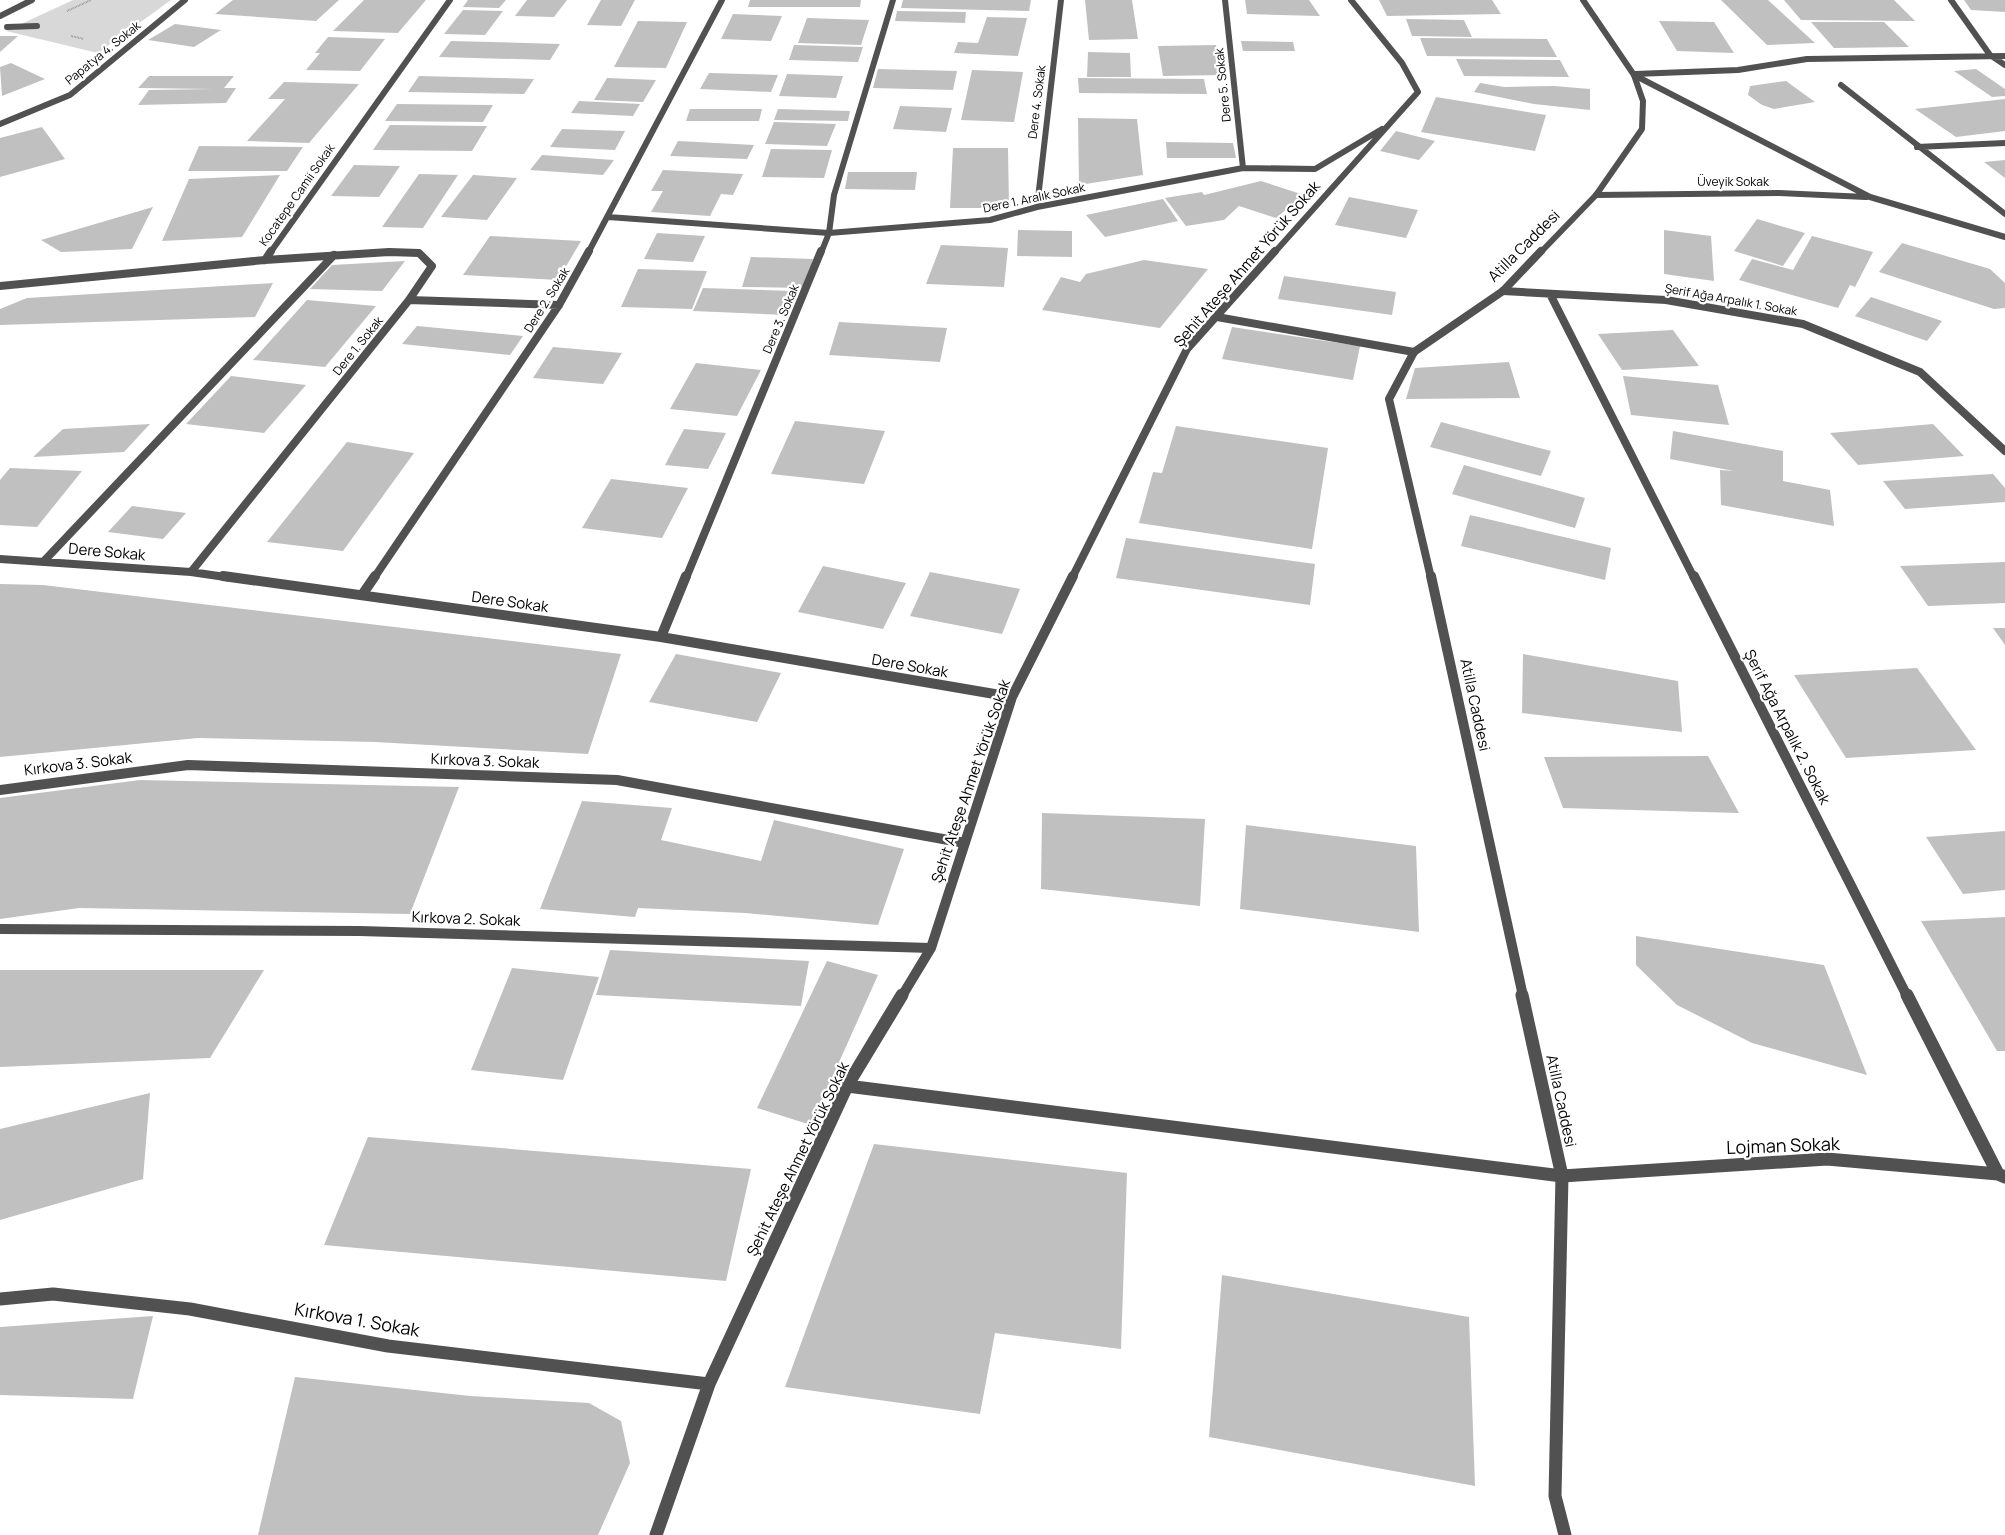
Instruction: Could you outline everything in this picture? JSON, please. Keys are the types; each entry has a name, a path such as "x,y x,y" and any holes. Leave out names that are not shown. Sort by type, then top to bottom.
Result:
{"street":[{"path":"0,16 32,0"},
{"name":"Papatya 4. Sokak","path":"0,124 70,95 185,0"},
{"name":"Kocatepe Camii Sokak","path":"0,286 265,260 450,0"},
{"name":"Dere 2. Sokak","path":"362,595 559,305 608,218 722,0"},
{"name":"Dere 3. Sokak","path":"661,637 829,233 834,196 893,0"},
{"name":"Dere 4. Sokak","path":"1036,207 1061,0"},
{"name":"Dere 5. Sokak","path":"1225,0 1243,168"},
{"name":"Şehit Ateşe Ahmet Yörük Sokak","path":"656,1535 709,1384 847,1086 931,948 1012,697 1187,350 1392,124 1418,92 1402,63 1351,0"},
{"name":"Atilla Caddesi","path":"1564,1535 1555,1496 1562,1176 1424,544 1389,399 1414,352 1503,291 1596,195 1642,129 1643,101 1634,74 1583,0"},
{"path":"1951,0 1990,55 2005,65"},
{"path":"7,28 37,26"},
{"path":"1634,74 1738,70 1807,60 2005,56"},
{"name":"Üveyik Sokak","path":"1634,74 1870,197 2005,237"},
{"path":"1841,85 1917,147 2005,214"},
{"name":"Dere 1. Aralık Sokak","path":"608,218 829,233 990,220 1036,207 1243,168 1315,169 1392,124"},
{"path":"1917,147 2005,143"},
{"name":"Üveyik Sokak","path":"1596,195 1779,193 1870,197"},
{"name":"Dere 1. Sokak","path":"191,572 409,300 432,266 419,253 389,252 265,260"},
{"path":"44,561 334,255"},
{"name":"Şerif Ağa Arpalık 1. Sokak","path":"1503,291 1666,300 1802,324 1920,372 2005,451"},
{"name":"Şerif Ağa Arpalık 2. Sokak","path":"1550,294 2002,1176"},
{"path":"409,300 559,305"},
{"path":"1217,317 1414,352"},
{"name":"Dere Sokak","path":"0,559 191,572 362,595 661,637 1012,697"},
{"name":"Kırkova 3. Sokak","path":"0,790 188,766 617,780 964,843"},
{"name":"Kırkova 2. Sokak","path":"0,929 360,931 931,948"},
{"name":"Lojman Sokak","path":"847,1086 1562,1176 1827,1159 2002,1176"},
{"name":"Kırkova 1. Sokak","path":"0,1299 53,1294 190,1309 388,1346 709,1384"}],"shaded area":[{"path":"73,0 171,0 98,53 6,31"}],"building":[{"path":"233,0 339,0 316,21 215,14"},
{"path":"364,0 426,0 398,33 333,31"},
{"path":"468,0 506,0 499,8 463,7"},
{"path":"527,0 567,0 554,17 515,16"},
{"path":"601,0 635,0 621,26 587,25"},
{"path":"750,0 861,0 860,7 748,7"},
{"path":"903,0 1031,0 1029,11 901,8"},
{"path":"1085,0 1132,0 1138,39 1089,40"},
{"path":"1245,0 1309,0 1320,16 1247,14"},
{"path":"1379,0 1492,0 1501,14 1387,16"},
{"path":"1721,0 1768,0 1815,43 1767,45"},
{"path":"1784,0 1894,0 1915,21 1801,20"},
{"path":"1964,0 2005,0 2005,12 1971,10"},
{"path":"463,10 503,11 485,35 444,34"},
{"path":"897,11 966,12 965,23 895,21"},
{"path":"733,14 782,16 771,41 721,39"},
{"path":"987,17 1027,18 1018,56 954,53 958,42 978,43"},
{"path":"807,18 869,20 861,45 798,43"},
{"path":"1406,19 1464,20 1472,37 1412,36"},
{"path":"638,21 687,22 666,68 614,67"},
{"path":"1659,21 1714,22 1734,53 1677,51"},
{"path":"1811,22 1884,22 1909,47 1834,48"},
{"path":"175,24 221,30 194,47 148,40"},
{"path":"0,36 18,36 0,52"},
{"path":"328,37 385,39 360,71 306,70 320,53 315,53"},
{"path":"1420,38 1547,39 1557,57 1427,56"},
{"path":"451,41 560,44 550,60 439,57"},
{"path":"1241,41 1293,42 1295,51 1243,51"},
{"path":"794,45 863,47 858,62 789,60"},
{"path":"1216,45 1223,75 1163,76 1158,46"},
{"path":"1088,52 1130,53 1131,77 1087,77"},
{"path":"1456,59 1560,60 1569,77 1464,76"},
{"path":"11,63 45,79 2,96 0,67"},
{"path":"878,69 957,71 953,90 873,88"},
{"path":"1976,69 2005,89 2005,96 1992,97 1954,71"},
{"path":"972,70 1023,72 1014,122 961,120"},
{"path":"709,73 778,75 771,92 700,89"},
{"path":"787,74 843,76 836,98 779,96"},
{"path":"149,76 234,76 224,88 236,88 226,103 138,105 149,90 213,89 138,88"},
{"path":"419,76 534,79 524,94 408,92"},
{"path":"607,78 656,80 643,102 594,100"},
{"path":"1078,78 1204,79 1207,94 1079,93"},
{"path":"1786,81 1815,102 1774,109 1762,105 1748,95 1750,86"},
{"path":"284,82 359,84 309,143 247,141 285,99 268,99"},
{"path":"1480,83 1504,87 1554,86 1590,89 1590,110 1534,104 1474,92"},
{"path":"1436,97 1546,115 1535,151 1421,132"},
{"path":"2005,99 2005,131 1956,137 1915,109"},
{"path":"579,101 640,104 633,116 571,113"},
{"path":"397,104 493,105 483,122 385,121"},
{"path":"900,106 952,108 946,132 893,129"},
{"path":"690,109 762,109 759,121 686,121"},
{"path":"778,109 850,111 848,121 774,120"},
{"path":"1078,118 1137,119 1143,175 1079,185"},
{"path":"774,122 836,124 827,146 765,144"},
{"path":"390,125 487,126 472,151 373,150"},
{"path":"42,127 65,159 0,177 0,138"},
{"path":"562,129 625,131 615,150 550,147"},
{"path":"1396,131 1435,141 1419,160 1380,151"},
{"path":"678,141 754,145 747,159 670,156"},
{"path":"1166,142 1233,143 1236,158 1167,158"},
{"path":"199,146 303,147 287,171 188,171"},
{"path":"953,148 1008,148 1009,208 950,208"},
{"path":"771,149 832,150 824,178 762,177"},
{"path":"542,155 614,160 603,175 530,170"},
{"path":"2005,160 2005,178 1984,162"},
{"path":"354,165 400,166 379,197 331,196"},
{"path":"663,170 743,174 733,195 721,194 710,216 651,212 663,191 651,191"},
{"path":"848,172 917,172 915,190 845,189"},
{"path":"419,174 458,175 423,228 382,227"},
{"path":"280,175 242,237 162,241 189,179"},
{"path":"473,175 517,178 487,220 441,217"},
{"path":"1261,181 1304,195 1276,218 1239,206 1224,220 1186,226 1165,198 1202,192 1204,195"},
{"path":"1349,197 1418,210 1406,238 1335,225"},
{"path":"1163,199 1178,221 1105,237 1086,215"},
{"path":"153,207 132,249 61,252 41,240"},
{"path":"1757,219 1805,233 1783,266 1734,251"},
{"path":"1018,230 1072,231 1072,257 1017,256"},
{"path":"1664,230 1711,236 1714,281 1664,274"},
{"path":"657,233 705,236 693,262 644,259"},
{"path":"490,236 581,241 558,280 463,275"},
{"path":"1812,236 1873,252 1855,287 1850,285 1838,308 1739,280 1752,259 1793,270"},
{"path":"1902,243 1990,269 2005,283 2005,308 1994,309 1879,272"},
{"path":"941,245 1008,248 1004,287 926,284"},
{"path":"751,257 813,259 806,288 742,287"},
{"path":"1144,260 1208,269 1160,328 1042,310 1061,277 1080,282 1086,274"},
{"path":"405,261 382,291 310,289 332,265"},
{"path":"638,269 707,271 692,309 621,307"},
{"path":"1284,276 1396,292 1392,315 1278,299"},
{"path":"273,283 255,317 0,325 0,309 27,298"},
{"path":"703,288 793,291 785,315 693,311"},
{"path":"1871,297 1942,321 1927,341 1855,316"},
{"path":"307,300 376,306 325,367 253,360"},
{"path":"839,322 947,328 940,362 829,355"},
{"path":"417,326 523,336 510,355 402,344"},
{"path":"1232,327 1360,346 1353,380 1222,359"},
{"path":"1673,330 1699,366 1622,370 1598,334"},
{"path":"553,347 622,353 603,384 533,378"},
{"path":"1509,362 1520,398 1406,399 1415,368"},
{"path":"696,363 761,370 737,416 670,409"},
{"path":"231,376 306,385 264,433 186,424"},
{"path":"1623,376 1718,385 1729,425 1631,415"},
{"path":"795,421 885,431 864,484 771,474"},
{"path":"1441,422 1551,451 1541,476 1430,447"},
{"path":"150,424 124,452 33,457 63,429"},
{"path":"1933,424 1964,456 1858,465 1830,433"},
{"path":"1176,426 1328,448 1312,549 1139,523 1153,472 1162,473"},
{"path":"684,429 726,433 708,469 665,465"},
{"path":"1673,431 1783,451 1783,481 1830,490 1834,526 1721,505 1720,470 1734,471 1670,459"},
{"path":"347,442 414,453 343,551 267,542"},
{"path":"1464,465 1585,498 1575,528 1452,494"},
{"path":"10,468 82,471 37,527 0,525 0,480"},
{"path":"1993,474 2005,488 2005,502 1905,509 1883,481"},
{"path":"611,479 688,488 662,538 582,528"},
{"path":"132,506 186,513 163,539 108,532"},
{"path":"1470,515 1611,548 1605,580 1461,546"},
{"path":"1126,538 1315,564 1310,605 1116,578"},
{"path":"2005,562 2005,603 1928,606 1900,566"},
{"path":"823,566 906,583 883,629 798,612"},
{"path":"930,572 1020,589 1002,634 910,616"},
{"path":"0,584 43,585 621,654 588,754 375,742 198,738 0,757"},
{"path":"1993,628 2005,628 2005,645"},
{"path":"676,654 781,673 757,722 649,702"},
{"path":"1523,654 1678,681 1682,732 1522,713"},
{"path":"1917,668 1976,750 1846,758 1794,675"},
{"path":"1708,756 1739,813 1563,808 1544,757"},
{"path":"140,780 459,787 410,914 79,908 0,919 0,798"},
{"path":"582,801 672,808 661,840 761,861 774,820 904,849 878,925 745,913 638,908 635,917 540,909"},
{"path":"1042,813 1205,819 1200,906 1041,889"},
{"path":"1246,825 1416,846 1419,932 1240,909"},
{"path":"2005,831 2005,890 1963,894 1926,837"},
{"path":"2005,917 2005,1051 1997,1051 1921,921"},
{"path":"1636,936 1824,965 1867,1075 1752,1043 1677,1005 1636,965"},
{"path":"610,950 809,961 801,1006 596,995"},
{"path":"827,961 878,975 811,1125 757,1108"},
{"path":"512,968 599,977 563,1080 471,1070"},
{"path":"0,970 264,970 210,1058 0,1067"},
{"path":"150,1093 143,1179 0,1220 0,1129"},
{"path":"368,1137 751,1169 726,1281 324,1245"},
{"path":"874,1144 1127,1173 1121,1349 995,1333 980,1414 785,1387"},
{"path":"1222,1275 1469,1317 1475,1486 1209,1437"},
{"path":"153,1316 133,1399 0,1395 0,1327"},
{"path":"295,1377 470,1396 589,1403 621,1421 630,1463 598,1535 258,1535"}]}
